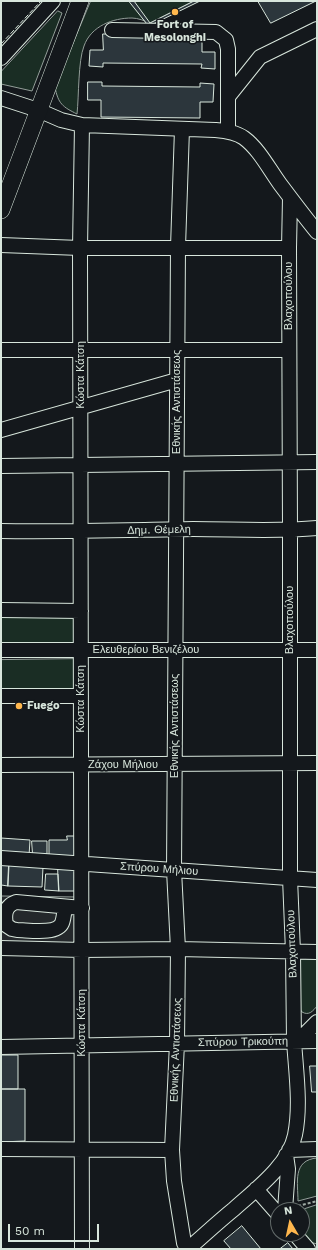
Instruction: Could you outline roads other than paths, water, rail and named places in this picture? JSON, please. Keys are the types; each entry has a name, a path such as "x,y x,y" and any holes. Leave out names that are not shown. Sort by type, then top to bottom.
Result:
{"main road":[{"path":"1,210 80,1"}],"street":[{"path":"1,58 53,1"},
{"path":"228,97 260,58 317,29"},
{"path":"112,30 216,32 226,40 228,49 228,131"},
{"path":"1,98 38,110 62,120 82,125 228,131 244,137 254,147 290,198 317,232"},
{"name":"Κώστα Κάτση","path":"82,125 80,248 82,1249"},
{"name":"Εθνικής Αντιστάσεως","path":"182,129 178,248 174,870 178,949 177,1043 172,1150 174,1181 184,1243 188,1249"},
{"name":"Βλαχοπούλου","path":"288,1153 295,1136 297,1113 290,878 290,198"},
{"path":"1,245 80,248 289,248"},
{"path":"1,350 289,350"},
{"path":"1,430 177,380"},
{"path":"1,466 317,462"},
{"name":"Δημ. Θέμελη","path":"1,531 81,532 176,529 290,531 317,528"},
{"path":"1,610 81,611"},
{"name":"Ελευθερίου Βενιζέλου","path":"1,650 317,650"},
{"path":"1,696 81,696"},
{"name":"Ζάχου Μήλιου","path":"1,766 317,763"},
{"name":"Σπύρου Μήλιου","path":"1,858 317,880"},
{"path":"65,907 82,908"},
{"path":"1,948 82,950 178,949 317,952"},
{"path":"294,1041 304,1035 317,1022"},
{"name":"Σπύρου Τρικούπη","path":"1,1046 317,1041"},
{"path":"1,1149 172,1150"},
{"path":"188,1249 256,1189 273,1172 288,1153 317,1149"},
{"path":"286,1202 288,1153"},
{"path":"256,1189 270,1205"}],"place":[{"name":"Fort of Mesolonghi","path":"175,12"},
{"name":"Fuego","path":"19,706"}]}
